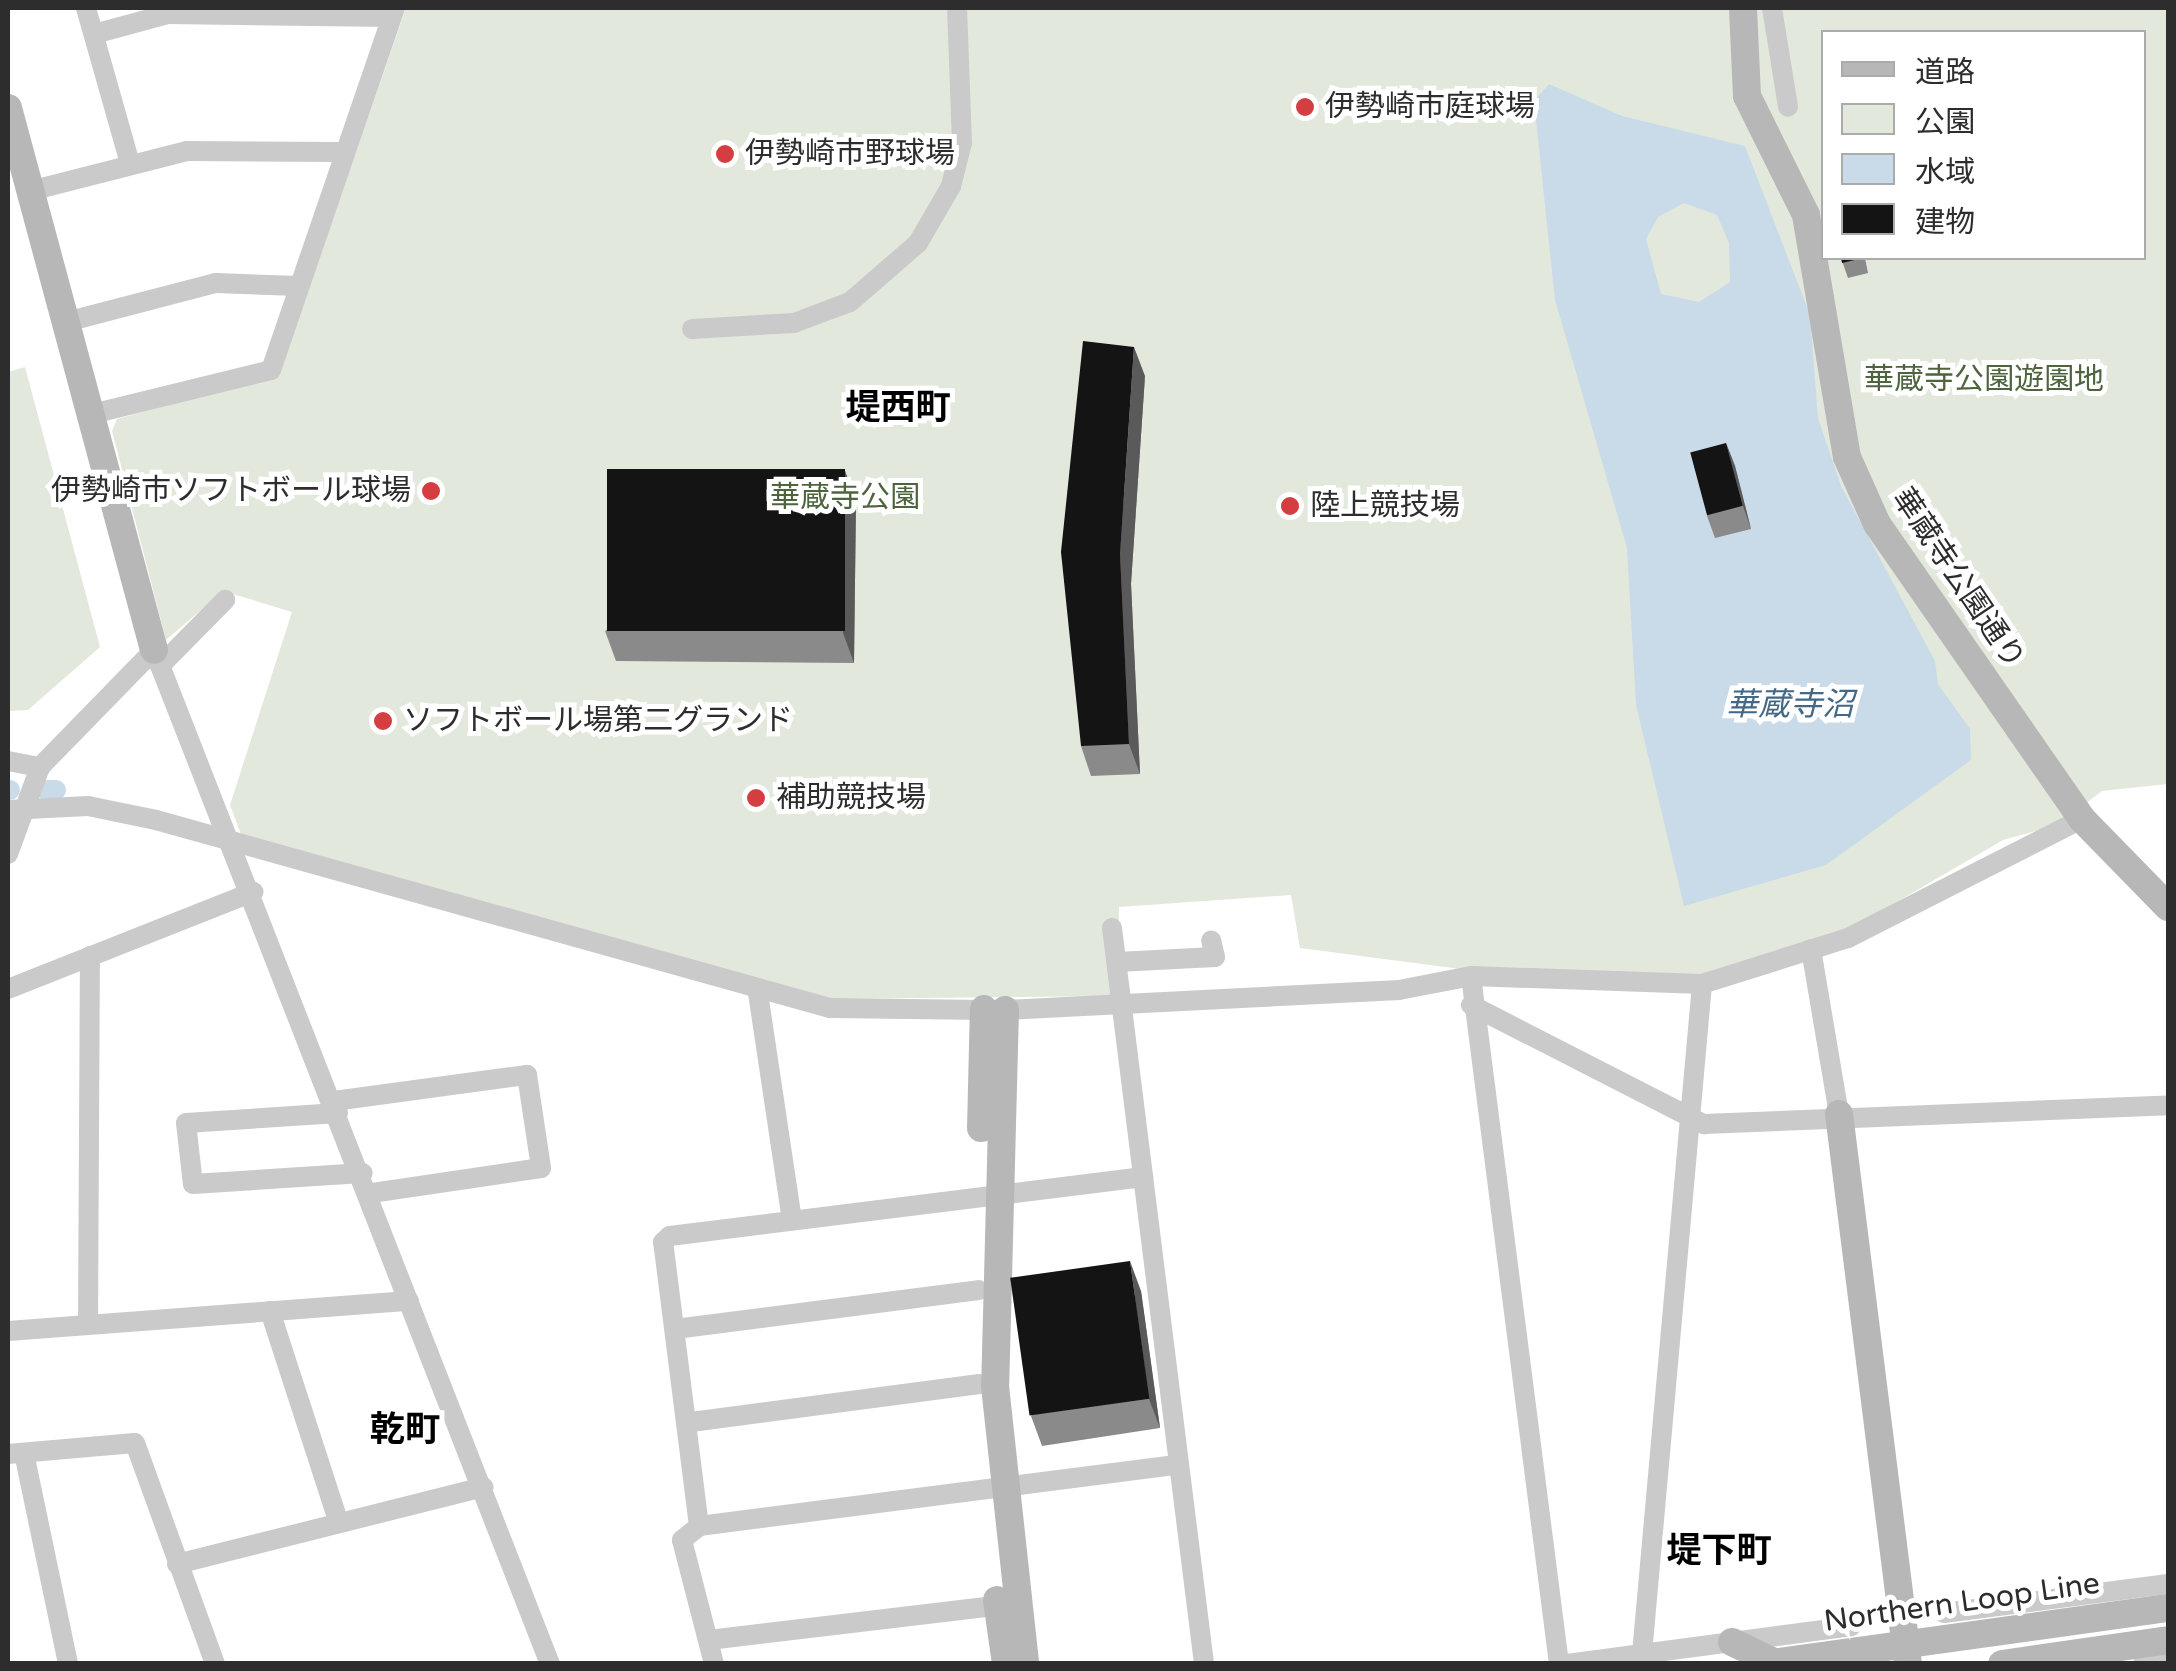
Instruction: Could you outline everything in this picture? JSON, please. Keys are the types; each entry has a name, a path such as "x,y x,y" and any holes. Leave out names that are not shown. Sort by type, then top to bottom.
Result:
{"street":[{"path":"86,8 130,164"},
{"path":"692,329 794,322 850,302 918,243 951,186 962,143 957,8"},
{"name":"華蔵寺公園通り","path":"1742,8 1747,96 1790,173 1821,271 1846,457 1877,524 2082,819 2168,907"},
{"path":"1772,8 1788,107"},
{"path":"92,414 270,370 393,12 168,14 94,34"},
{"path":"8,108 157,658 235,845 550,1664"},
{"path":"30,191 187,151 343,152"},
{"path":"66,322 216,282 298,286"},
{"path":"8,854 16,808 40,767 226,600"},
{"path":"8,760 40,767"},
{"path":"16,808 88,806 758,992 830,1008 995,1009 1399,990 1471,976 1702,984 1811,949 2082,819"},
{"path":"8,990 253,892"},
{"path":"1112,928 1204,1664"},
{"path":"1118,962 1215,956 1212,940"},
{"path":"1811,949 1839,1114 1907,1652"},
{"path":"88,1325 90,956"},
{"path":"1471,976 1471,1006 1559,1664"},
{"path":"1642,1654 1702,984"},
{"path":"758,992 792,1220"},
{"path":"1471,1006 1692,1120 1742,1126 1839,1114 2168,1105"},
{"path":"994,1488 988,1199 995,1009"},
{"path":"527,1076 541,1168 367,1183 192,1184 186,1123 336,1107 527,1076"},
{"path":"699,1526 691,1422 664,1242 792,1220 1143,1177"},
{"path":"988,1199 979,1290 980,1384 1008,1604 1006,1664"},
{"path":"675,1329 979,1290"},
{"path":"8,1331 409,1301"},
{"path":"270,1311 338,1523"},
{"path":"691,1422 980,1384"},
{"path":"68,1664 16,1453 136,1444 215,1664"},
{"path":"714,1664 682,1540 699,1526 1178,1464"},
{"path":"177,1564 483,1487"},
{"path":"1944,1613 2168,1584"},
{"path":"2083,1595 2114,1615"},
{"path":"708,1640 1008,1604"},
{"path":"1008,1604 1025,1664"},
{"path":"1975,1632 2010,1604"},
{"name":"Northern Loop Line","path":"1764,1664 1907,1652 1975,1632 2168,1608"},
{"path":"1567,1664 1851,1626"},
{"path":"2002,1664 2045,1661 2168,1640"},
{"path":"2144,1663 2168,1640"},
{"path":"1732,1642 1774,1662"},
{"path":"2144,1663 2168,1660"}],"green space":[{"name":"華蔵寺公園","path":"406,8 2168,8 2168,784 2102,791 2058,825 2003,840 1857,925 1687,980 1468,970 1300,948 1291,895 1119,907 1117,996 818,999 245,845 230,805 292,612 223,591 166,640 112,431 117,419 279,375"},
{"path":"25,367 100,647 28,710 8,711 8,372"}],"water":[{"name":"華蔵寺沼","path":"1549,84 1622,116 1745,146 1810,315 1818,418 1841,486 1935,661 1938,684 1970,729 1971,760 1826,865 1684,906 1636,705 1627,548 1555,300 1534,101","holes":["1684,203 1717,215 1729,243 1730,282 1699,302 1661,294 1646,239 1658,217"]}],"building":[{"path":"1083,341 1134,347 1120,554 1129,744 1081,746 1061,552"},
{"path":"1726,443 1743,506 1707,515 1690,453"},
{"path":"607,469 845,469 845,631 607,631"},
{"path":"1130,1261 1149,1399 1030,1415 1010,1278"}],"waterway":[{"path":"46,790 56,790"}],"place":[{"name":"伊勢崎市庭球場","path":"1305,107"},
{"name":"伊勢崎市野球場","path":"725,154"},
{"name":"伊勢崎市ソフトボール球場","path":"431,491"},
{"name":"陸上競技場","path":"1290,506"},
{"name":"ソフトボール場第二グランド","path":"383,721"},
{"name":"補助競技場","path":"756,798"}],"district":[{"name":"堤西町","path":"898,408"},
{"name":"乾町","path":"405,1430"},
{"name":"堤下町","path":"1719,1551"}],"park label":[{"name":"華蔵寺公園遊園地","path":"1984,380"}]}
